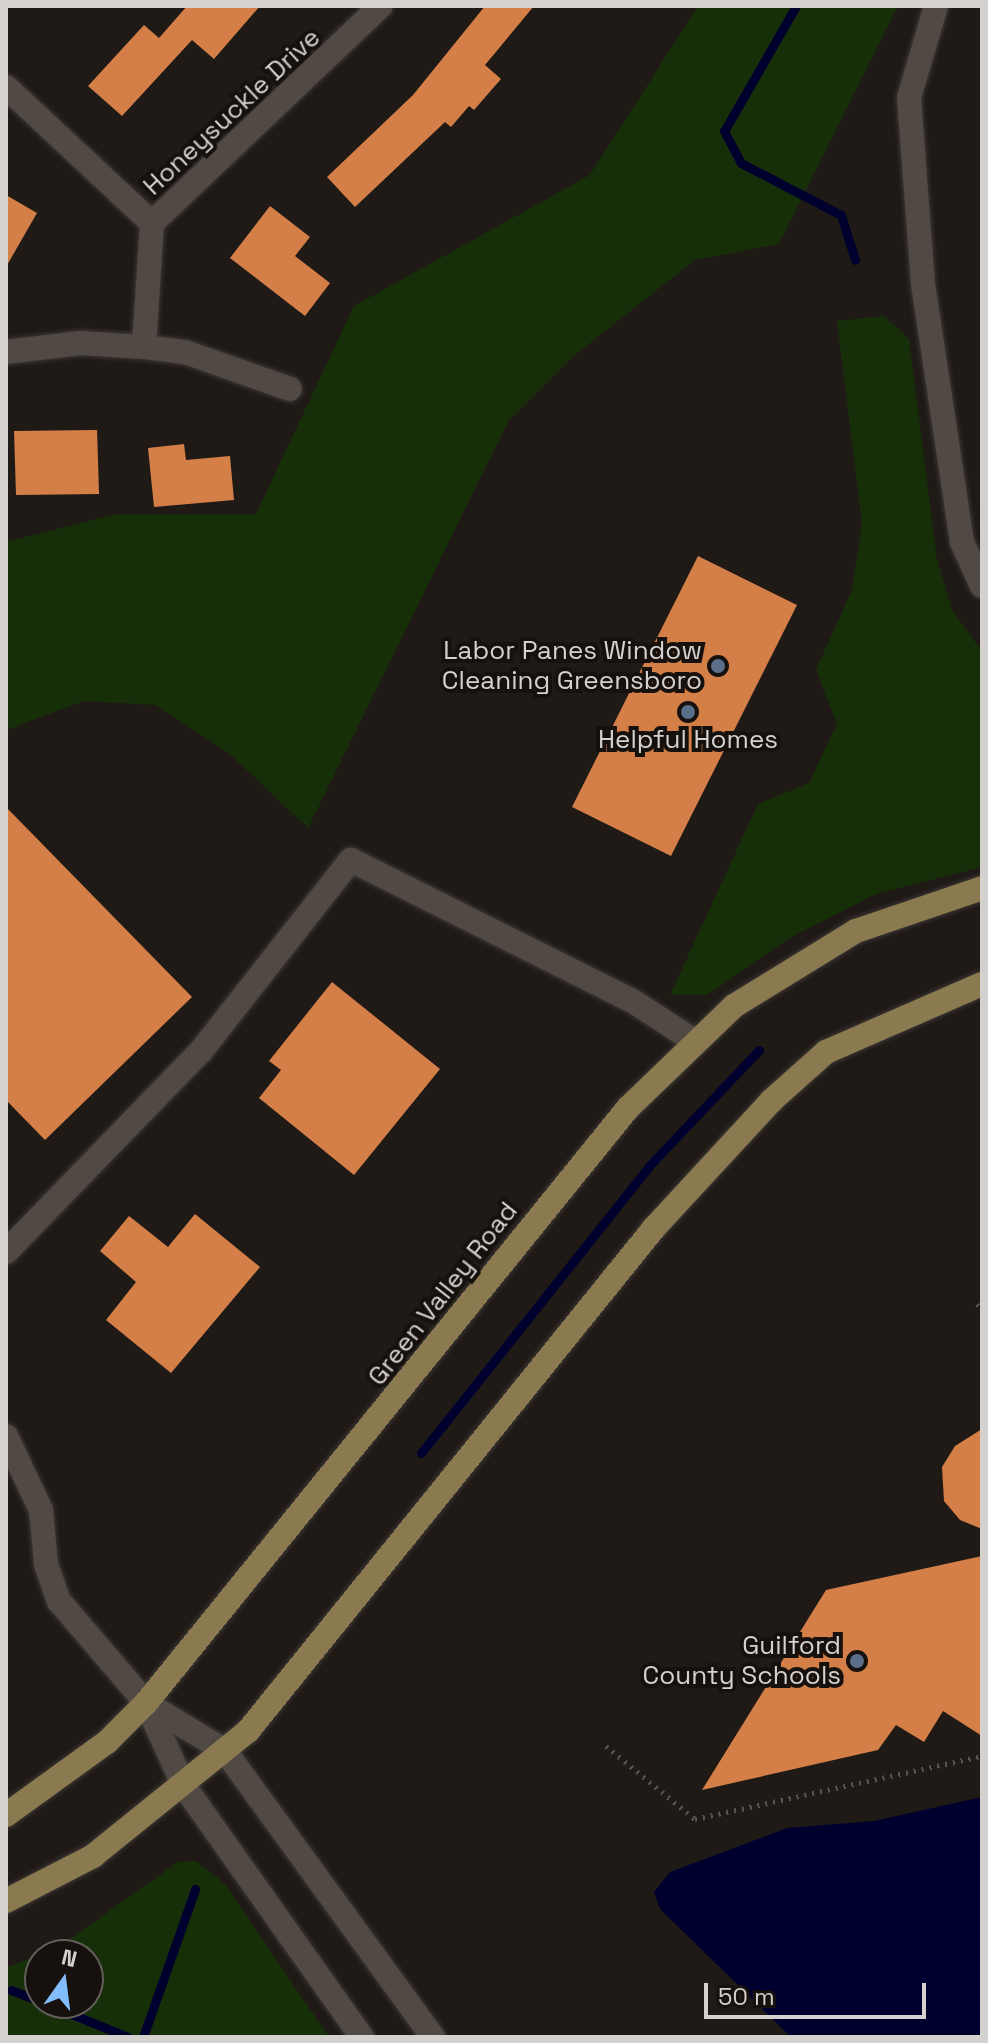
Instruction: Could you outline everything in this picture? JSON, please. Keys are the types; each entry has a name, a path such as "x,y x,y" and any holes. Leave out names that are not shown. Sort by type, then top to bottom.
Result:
{"main road":[{"name":"Green Valley Road","path":"6,1815 107,1742 146,1703 619,1120 696,1042 734,1006 856,931 982,888"},
{"path":"6,1901 93,1856 225,1751 707,1164 826,1052 982,984"}],"street":[{"name":"Honeysuckle Drive","path":"152,223 381,6"},
{"path":"936,6 918,47 910,114 923,284 962,542 982,586"},
{"path":"6,87 152,223 144,347"},
{"path":"6,352 80,343 185,352 290,389"},
{"path":"6,1252 201,1051 351,860 631,1000 696,1042"},
{"path":"6,1436 41,1510 46,1564 59,1601 146,1703 184,1786 362,2037"},
{"path":"146,1703 225,1751 433,2037"}],"path":[{"path":"977,1304 982,1310"},
{"path":"606,1746 695,1819 982,1756"}],"green space":[{"path":"698,6 898,6 779,244 695,260 571,358 509,420 308,828 230,754 155,705 84,701 6,730 6,542 116,514 256,514 354,306 590,175"},
{"path":"884,316 909,339 937,560 952,609 982,652 982,867 876,894 791,937 707,995 670,995 758,804 809,783 837,724 816,670 852,590 862,523 837,321"},
{"path":"196,1861 225,1884 329,2037 6,2037 6,1968 24,1960 24,2019 104,2019 104,1939 70,1939 178,1862"}],"shaded area":[{"path":"982,1797 982,2037 791,2037 660,1909 654,1892 670,1872 787,1828 874,1821"}],"building":[{"path":"187,6 260,6 214,59 192,40 122,116 88,86 144,25 159,38"},
{"path":"485,6 534,6 485,65 501,79 474,110 469,106 451,127 445,122 355,207 327,177 413,95"},
{"path":"6,195 37,213 6,267"},
{"path":"270,206 310,237 295,256 330,283 305,316 230,258"},
{"path":"97,430 99,494 16,495 14,431"},
{"path":"184,444 186,460 230,456 234,500 154,507 148,448"},
{"path":"698,556 797,605 671,856 572,807"},
{"path":"6,807 192,997 45,1140 6,1100"},
{"path":"332,982 440,1069 354,1175 259,1098 281,1070 269,1061"},
{"path":"195,1214 260,1267 171,1373 106,1320 136,1282 100,1251 129,1216 168,1247"},
{"path":"982,1429 982,1529 960,1520 944,1501 942,1467 955,1446"},
{"path":"982,1556 982,1736 943,1711 924,1742 896,1725 878,1750 702,1790 826,1590"}],"waterway":[{"path":"796,6 724,131 741,163 841,215 855,260"},
{"path":"421,1453 649,1166 759,1050"},
{"path":"143,2037 195,1889"},
{"path":"11,1990 24,1995"},
{"path":"84,2019 128,2037"}],"place":[{"name":"Labor Panes Window Cleaning Greensboro","path":"718,666"},
{"name":"Helpful Homes","path":"688,712"},
{"name":"Guilford County Schools","path":"857,1661"}]}
